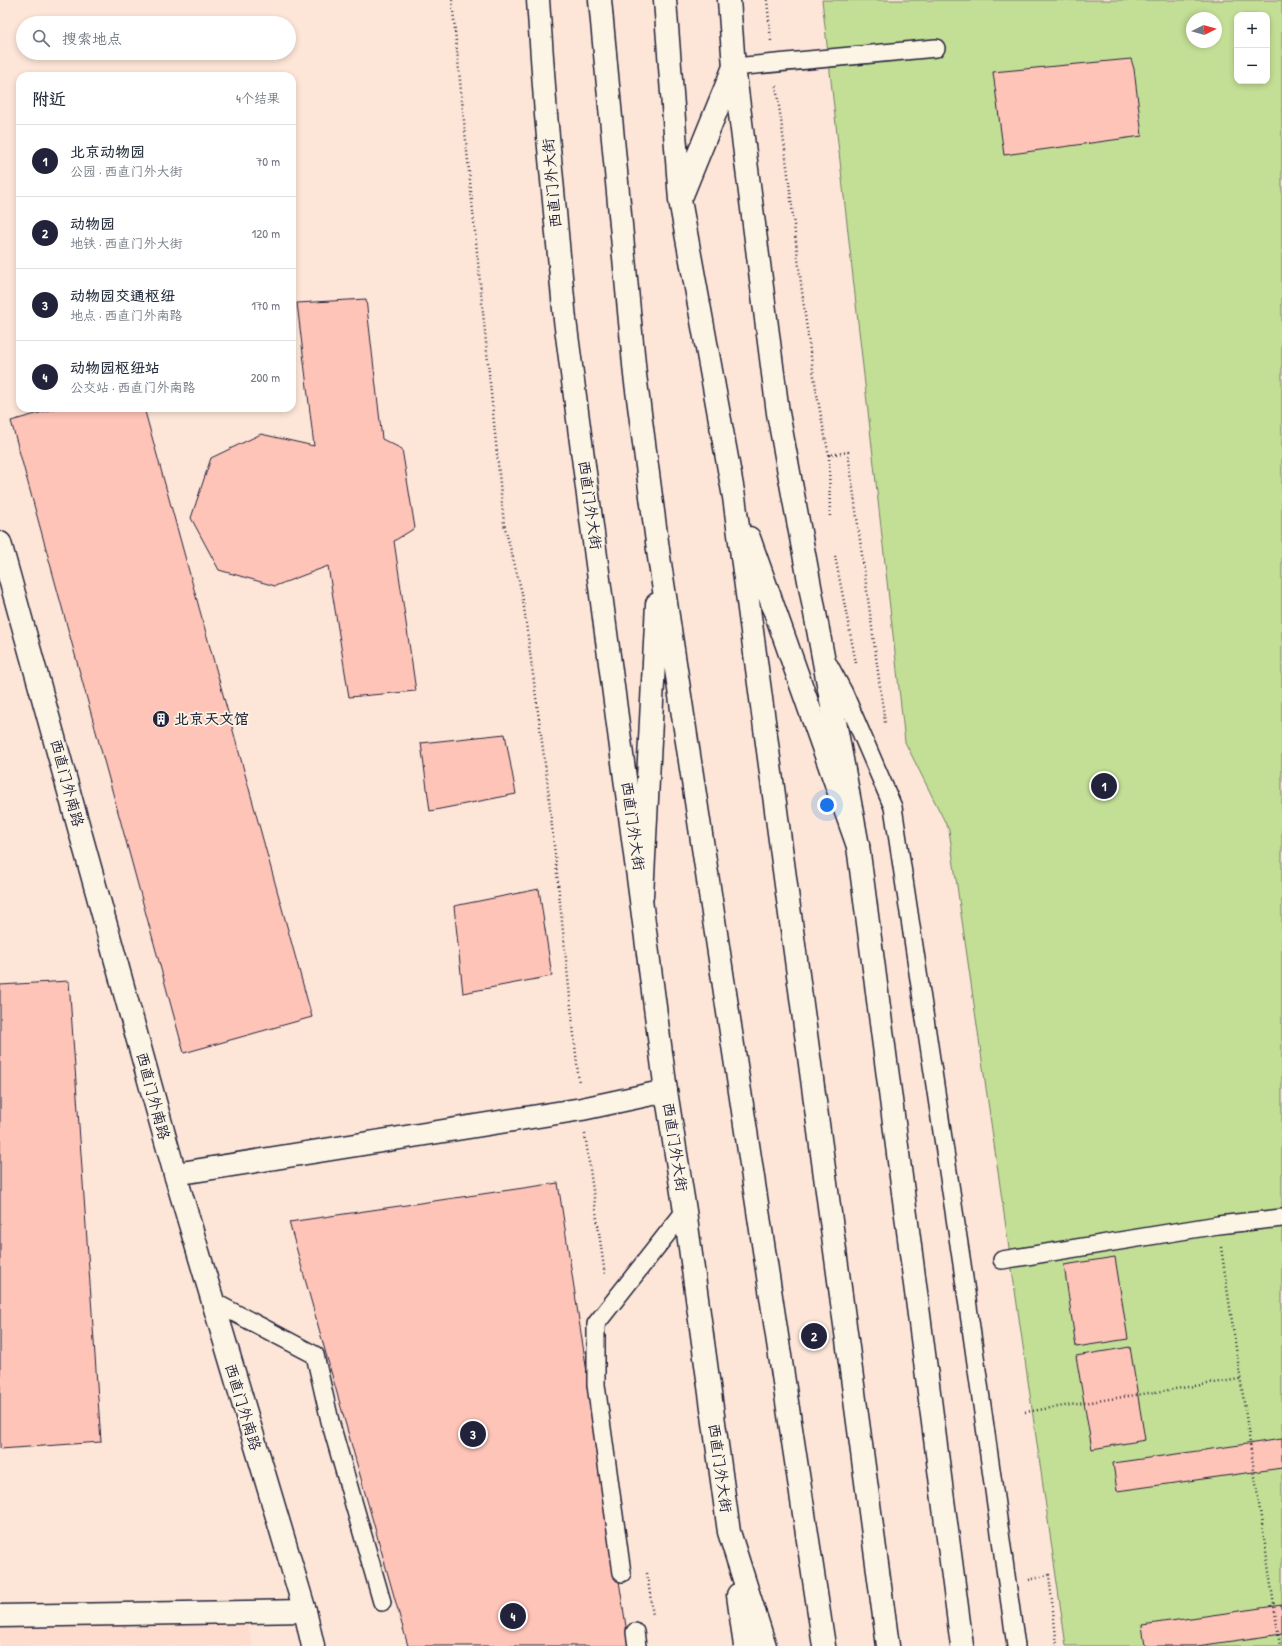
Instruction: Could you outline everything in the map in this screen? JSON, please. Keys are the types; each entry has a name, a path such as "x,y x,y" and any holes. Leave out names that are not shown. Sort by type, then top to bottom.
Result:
{"main road":[{"name":"西直门外大街","path":"538,0 546,115 565,320 642,896 666,1091 685,1211 729,1532 765,1646"},
{"path":"600,0 635,375 659,557 824,1646"},
{"path":"665,0 680,200 734,497 888,1646"},
{"path":"729,0 734,67 778,413 858,846 962,1646"},
{"path":"680,200 734,67"},
{"path":"734,497 858,846"},
{"name":"西直门外南路","path":"0,543 175,1174 305,1611 313,1646"},
{"path":"642,896 659,557"},
{"path":"175,1174 582,1109 666,1091"},
{"path":"729,1532 745,1646"},
{"path":"0,1616 305,1611"}],"lane":[{"path":"734,67 936,48"},
{"path":"822,652 844,693 894,807 961,1257 1016,1646"},
{"path":"622,1573 596,1385 596,1324 685,1211"},
{"path":"1002,1260 1218,1225 1282,1218"},
{"path":"212,1301 314,1355 330,1421 382,1602"}],"path":[{"path":"452,0 504,524 522,593 548,780"},
{"path":"789,170 817,401 829,455 830,519"},
{"path":"829,455 848,452 885,723 879,723"},
{"path":"835,556 858,671"},
{"path":"1218,1225 1280,1646"},
{"path":"1025,1412 1240,1379"},
{"path":"1030,1587 1029,1580 1049,1575 1057,1646"}],"shaded area":[{"path":"244,1611 253,1646 0,1646 0,1627"}],"green space":[{"path":"822,0 1282,0 1282,1646 1066,1646 949,830 905,742"}],"building":[{"path":"1131,59 1134,69 1142,136 1004,155 993,72"},
{"path":"366,299 382,439 402,449 415,528 394,541 416,691 349,697 328,566 275,586 219,570 191,518 211,458 261,434 314,446 297,303"},
{"name":"北京天文馆","path":"43,412 145,412 312,1017 184,1053 11,421"},
{"path":"505,734 516,794 430,811 421,743"},
{"path":"539,889 552,976 463,993 454,906"},
{"path":"69,981 101,1442 0,1449 0,985"},
{"path":"558,1183 629,1646 408,1646 289,1222"},
{"path":"1115,1257 1128,1339 1076,1347 1064,1265"},
{"path":"1130,1347 1145,1440 1092,1449 1076,1356"},
{"path":"1282,1439 1282,1468 1117,1491 1113,1463"},
{"path":"1282,1605 1282,1634 1197,1646 1145,1646 1142,1625"}],"place":[{"name":"北京天文馆","path":"161,719"},
{"name":"北京动物园","path":"1104,786"},
{"name":"动物园","path":"814,1336"},
{"name":"动物园交通枢纽","path":"473,1434"},
{"name":"动物园枢纽站","path":"513,1616"}]}
